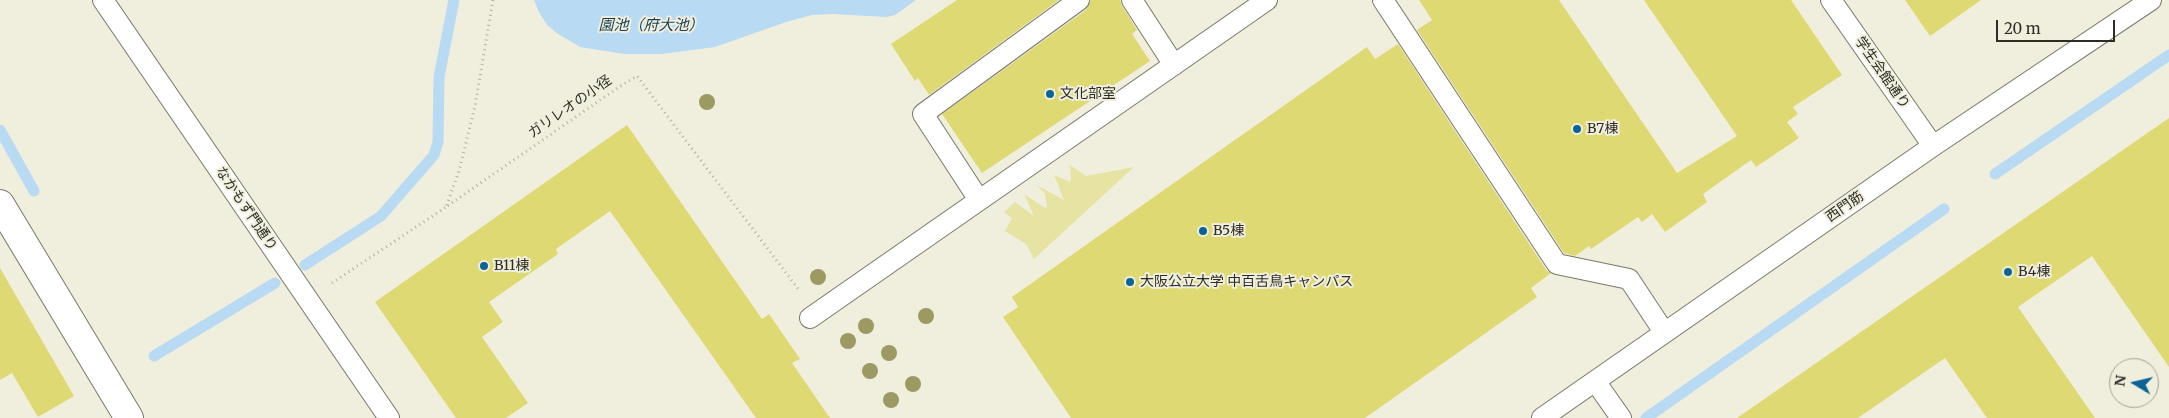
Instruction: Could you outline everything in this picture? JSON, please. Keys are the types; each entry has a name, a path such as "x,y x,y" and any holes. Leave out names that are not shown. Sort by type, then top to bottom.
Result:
{"street":[{"path":"0,204 125,417"}],"lane":[{"name":"なかもず門通り","path":"103,0 389,418"},
{"path":"979,200 923,114 1079,0"},
{"path":"1132,0 1174,66"},
{"path":"814,315 1267,0"},
{"path":"1383,0 1557,264 1630,278 1664,332"},
{"name":"学生会館通り","path":"1831,0 1933,146"},
{"name":"西門筋","path":"1542,418 1933,146 2151,0"},
{"path":"1595,381 1621,418"}],"path":[{"path":"309,302 329,285 446,207 459,171 475,106 493,0"},
{"name":"ガリレオの小径","path":"446,207 619,86 637,76 814,315"}],"shaded area":[{"path":"1070,165 1086,176 1134,167 1034,259 1026,244 1005,231 1012,218 1004,212 1015,202 1034,216 1024,194 1047,209 1045,194 1037,185 1064,200 1054,175 1071,182"}],"water":[{"name":"園池（府大池）","path":"534,0 916,0 895,15 887,17 833,14 812,15 715,47 662,54 624,54 580,47 558,34 547,25"}],"building":[{"path":"957,0 1059,0 929,95 918,78 915,81 891,44"},
{"name":"文化部室","path":"1091,0 1120,0 1137,30 1132,34 1150,61 982,173 942,114 1086,10"},
{"name":"B7棟","path":"1419,0 1559,0 1677,173 1737,136 1644,0 1791,0 1842,75 1793,107 1798,114 1787,122 1799,138 1756,167 1751,160 1703,194 1707,202 1665,232 1652,214 1642,222 1638,217 1591,249 1589,246 1575,256 1564,253 1417,30 1432,20"},
{"path":"1905,0 1981,0 1930,36"},
{"name":"B5棟","path":"1398,44 1547,271 1551,273 1531,288 1537,297 1365,418 1071,418 1003,317 1018,307 1012,297 1367,47 1375,59"},
{"name":"B4棟","path":"2169,118 2169,367 2092,256 2018,307 2095,418 1987,418 1945,358 1858,418 1737,418"},
{"name":"B11棟","path":"627,125 762,319 769,314 800,359 792,363 830,418 756,418 610,211 556,249 558,254 489,302 503,322 482,337 528,403 506,418 456,418 375,302"},
{"path":"0,268 74,396 38,417 12,373 0,380"}],"waterway":[{"path":"305,265 381,216 434,155 438,142 439,77 454,0"},
{"path":"1995,174 2169,55"},
{"path":"0,130 34,191"},
{"path":"1646,418 1944,209"},
{"path":"154,356 275,283"}],"place":[{"name":"文化部室","path":"1050,94"},
{"name":"B7棟","path":"1577,129"},
{"name":"B5棟","path":"1203,231"},
{"name":"B11棟","path":"484,266"},
{"name":"B4棟","path":"2008,272"},
{"name":"大阪公立大学 中百舌鳥キャンパス","path":"1130,282"}]}
